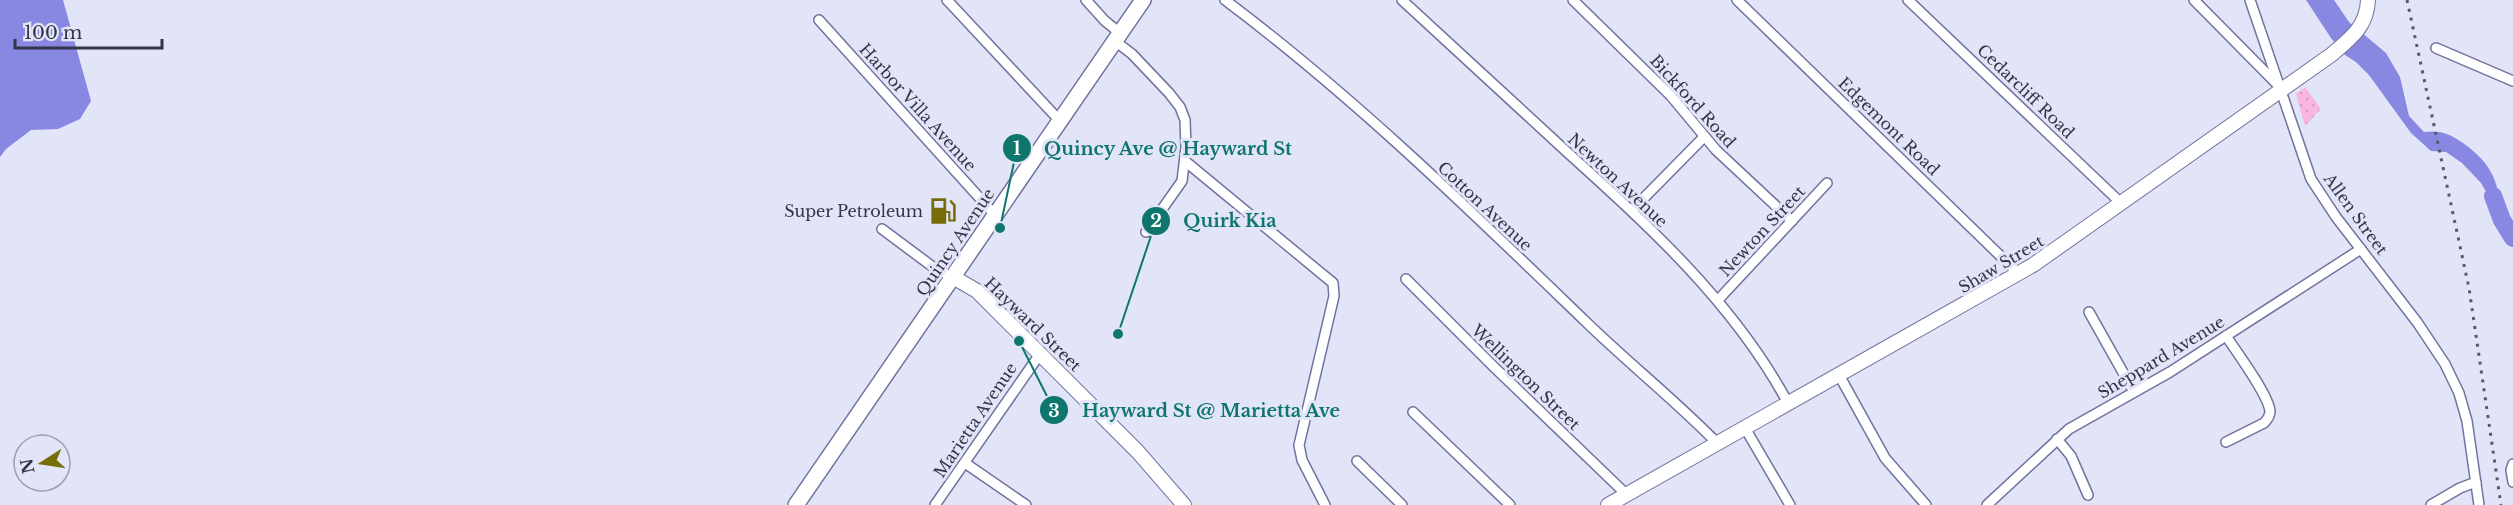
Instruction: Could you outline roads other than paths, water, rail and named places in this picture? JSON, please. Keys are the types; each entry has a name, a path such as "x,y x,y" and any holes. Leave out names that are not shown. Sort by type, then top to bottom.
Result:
{"main road":[{"name":"Quincy Avenue","path":"796,505 1143,0"}],"street":[{"path":"947,0 1060,121"},
{"path":"1086,0 1180,107 1187,130 1182,182 1146,232"},
{"name":"Cotton Avenue","path":"1225,0 1289,49 1350,102 1493,232 1717,444"},
{"name":"Newton Avenue","path":"1402,0 1632,210 1718,300 1747,336 1788,403"},
{"name":"Bickford Road","path":"1573,0 1671,96 1704,137 1792,221"},
{"name":"Edgemont Road","path":"1737,0 2019,274"},
{"name":"Cedarcliff Road","path":"1908,0 2122,204"},
{"path":"2194,0 2282,90"},
{"name":"Allen Street","path":"2250,0 2282,90 2307,171 2321,195 2417,322 2445,364 2459,393 2469,429 2479,505"},
{"name":"Shaw Street","path":"1608,505 2019,274 2122,204 2331,54 2354,35 2362,24 2368,0"},
{"name":"Harbor Villa Avenue","path":"819,20 995,215"},
{"path":"2436,48 2513,81"},
{"path":"1632,210 1704,137"},
{"path":"1185,161 1333,284 1334,296 1299,445 1302,460 1325,505"},
{"name":"Newton Street","path":"1718,300 1827,183"},
{"path":"882,229 937,270 953,277"},
{"name":"Sheppard Avenue","path":"1987,505 2057,440 2081,422 2134,393 2361,249"},
{"name":"Hayward Street","path":"953,277 977,291 1138,452 1184,505"},
{"name":"Wellington Street","path":"1406,279 1627,495"},
{"path":"2089,312 2134,393"},
{"path":"2226,336 2265,398 2270,411 2264,423 2226,442"},
{"name":"Marietta Avenue","path":"935,505 1040,354"},
{"path":"1839,375 1889,465 1926,505"},
{"path":"1413,412 1510,505"},
{"path":"1745,428 1790,505"},
{"path":"2057,440 2071,456 2088,495"},
{"path":"1357,461 1402,505"},
{"path":"965,463 1026,505"},
{"path":"2513,464 2511,470 2513,482"},
{"path":"2431,505 2460,488 2476,482"}],"waterway":[{"path":"2493,196 2502,220 2513,238"}],"railway":[{"path":"2407,0 2469,288 2501,505"}],"place":[{"name":"Super Petroleum","path":"943,211"},
{"name":"Quincy Ave @ Hayward St","path":"1000,228"},
{"name":"Quirk Kia","path":"1118,334"},
{"name":"Hayward St @ Marietta Ave","path":"1019,341"}]}
